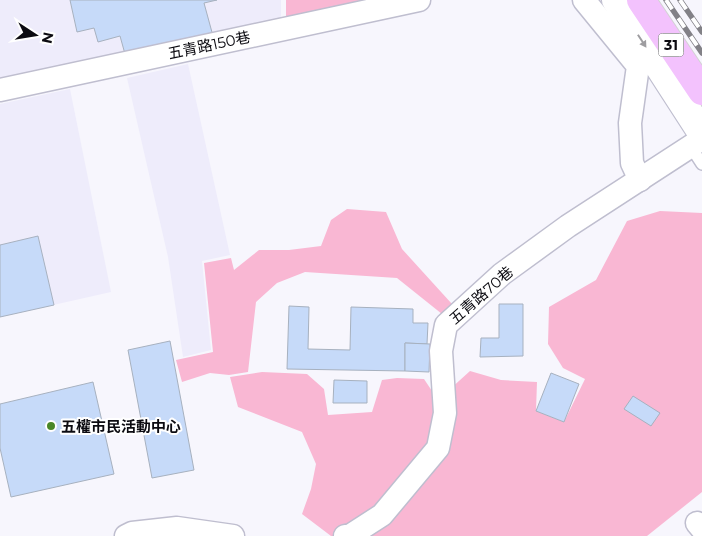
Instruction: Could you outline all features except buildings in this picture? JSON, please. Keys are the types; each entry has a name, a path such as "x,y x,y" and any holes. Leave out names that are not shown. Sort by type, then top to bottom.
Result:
{"main road":[{"path":"616,0 699,146"},
{"name":"31","path":"641,0 702,91"}],"street":[{"name":"五青路150巷","path":"0,90 419,0"},
{"path":"584,0 638,66 630,123 632,163 640,180"},
{"name":"五青路70巷","path":"345,536 351,535 382,515 438,448 445,413 441,351 446,325 502,274 568,226 640,180 699,146"},
{"path":"126,536 132,533 177,528 234,536"}],"shaded area":[{"path":"0,0 281,0 281,20 0,81"},
{"path":"286,0 370,0 286,18"},
{"path":"188,64 230,255 202,261 211,350 183,357 168,257 127,78"},
{"path":"70,89 111,292 0,317 0,104"},
{"path":"347,209 386,212 402,249 452,304 442,314 397,278 305,272 277,283 256,302 248,372 229,375 210,373 182,382 176,360 213,352 204,263 231,258 234,270 259,250 289,250 321,246 331,220"},
{"path":"660,211 702,213 702,492 647,536 331,536 302,514 311,489 316,464 302,432 238,407 230,377 262,372 307,374 324,389 328,415 372,412 382,380 397,378 424,379 438,400 470,371 501,380 537,382 536,411 564,422 585,379 563,368 548,344 549,307 596,280 627,221"}],"railway":[{"path":"666,0 702,53"},
{"path":"680,0 702,32"}],"place":[{"name":"五權市民活動中心","path":"51,426"}]}
